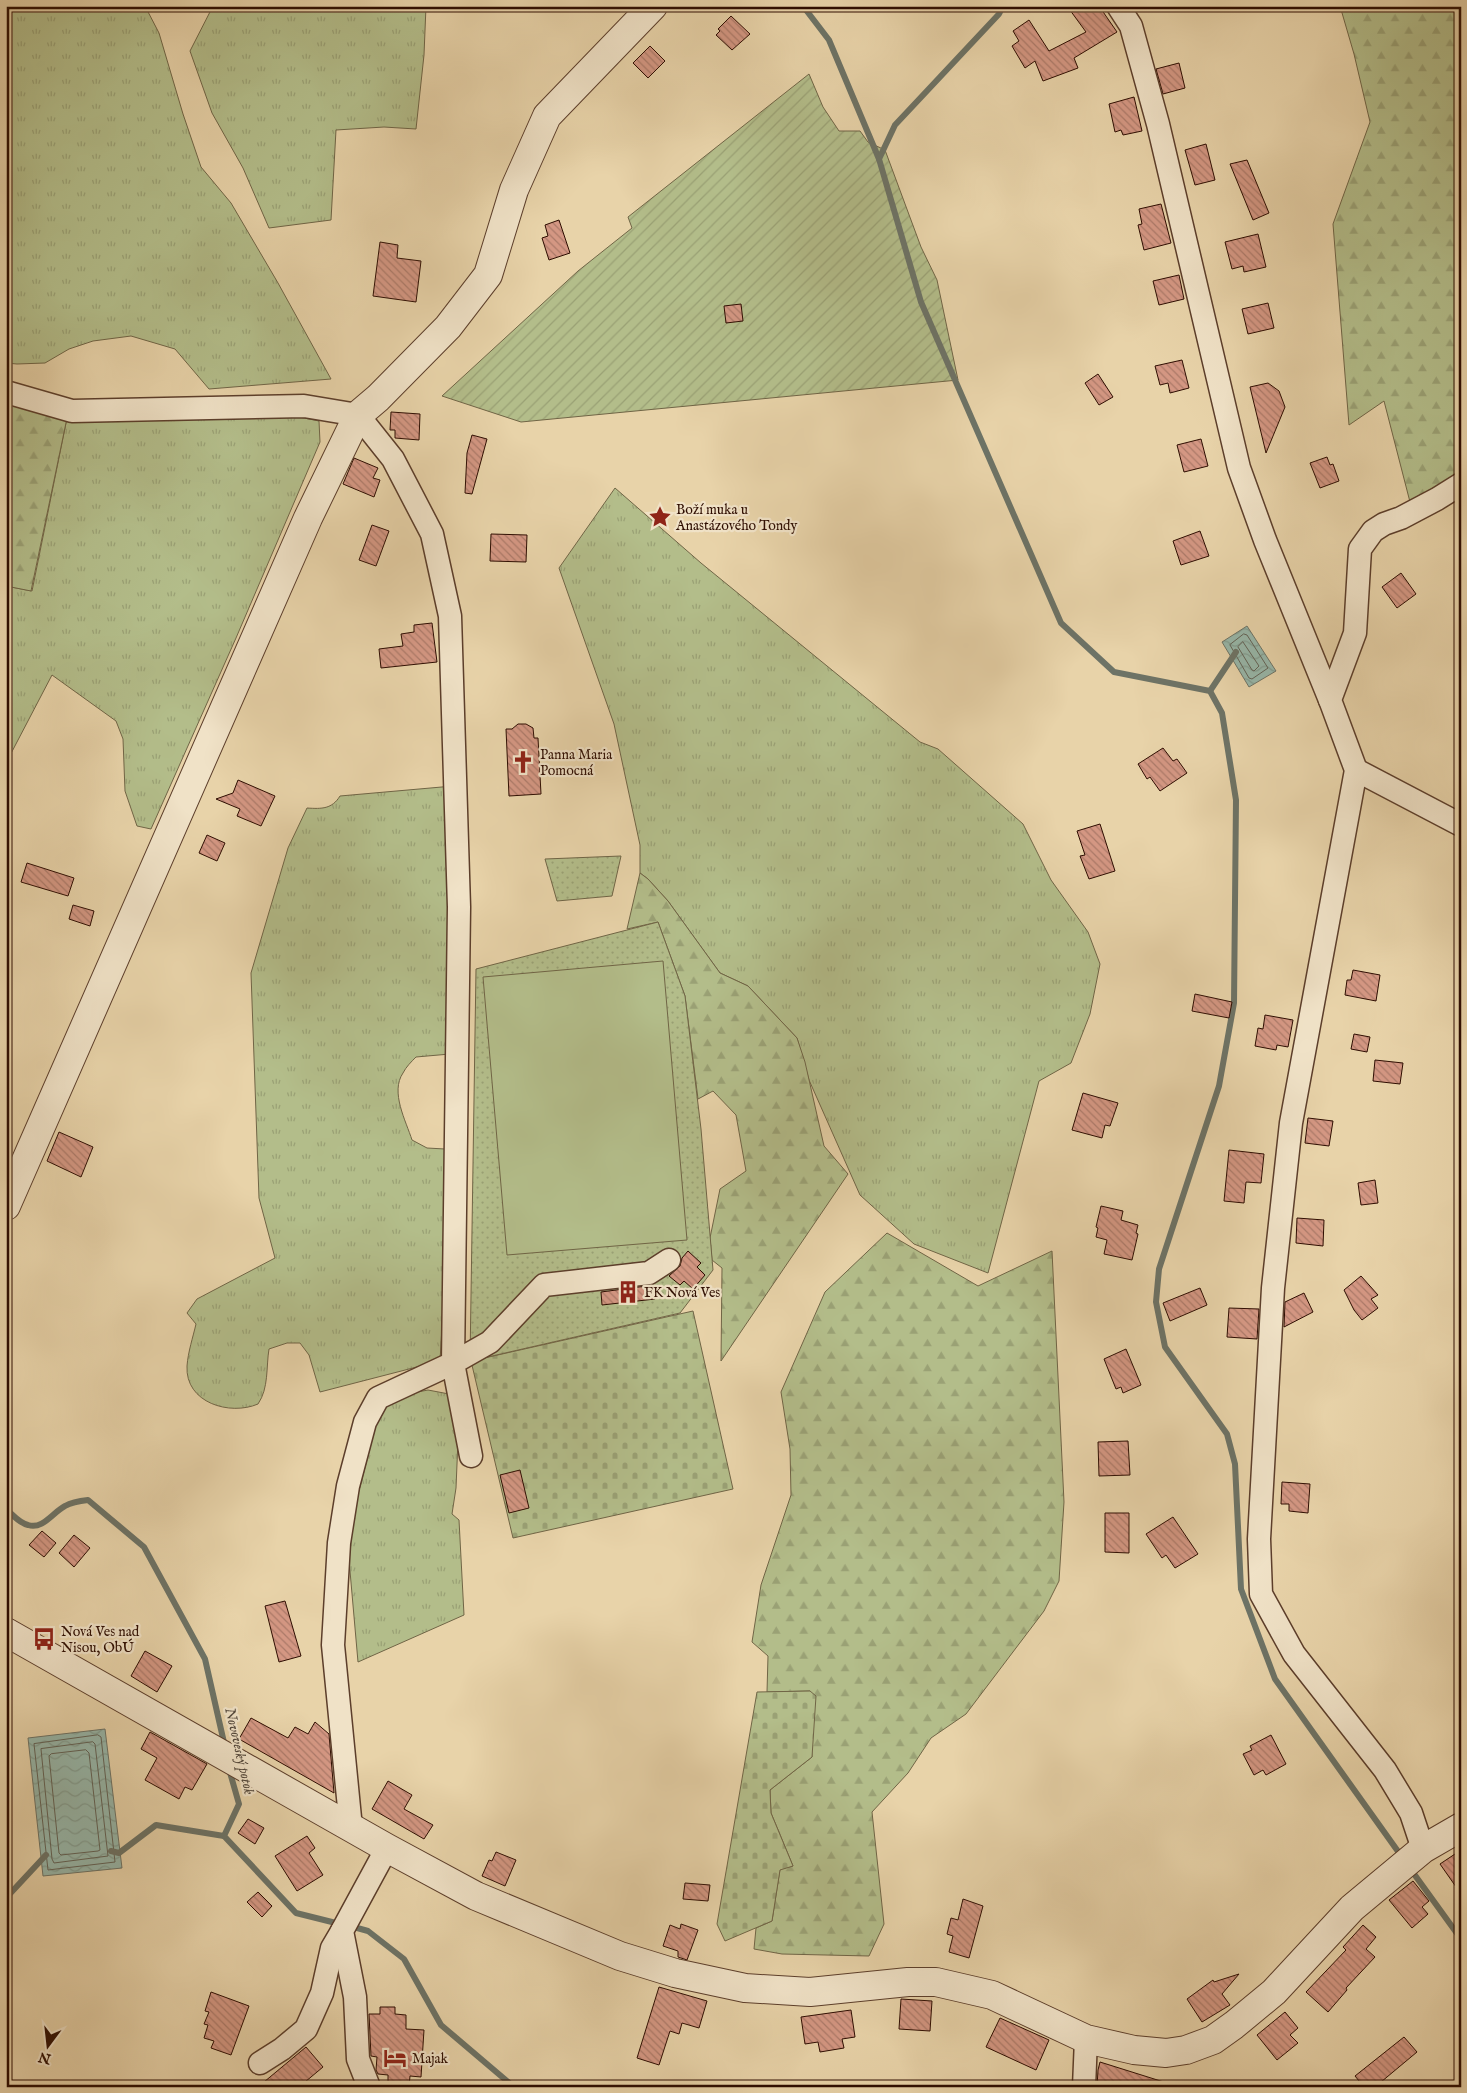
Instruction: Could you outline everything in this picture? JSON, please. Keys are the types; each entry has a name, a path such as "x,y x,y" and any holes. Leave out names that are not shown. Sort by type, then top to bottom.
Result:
{"street":[{"path":"6,1206 308,518 358,415 378,398 448,327 488,275 514,190 547,116 654,6"},
{"path":"1118,6 1131,26 1158,124 1239,468 1265,540 1330,700 1356,770 1291,1123 1272,1298 1260,1539 1260,1594 1294,1654 1385,1770 1411,1813 1423,1849"},
{"path":"6,392 72,411 304,406 358,415 393,459 432,534 450,616 459,908 453,1363 471,1456"},
{"path":"1330,700 1355,633 1360,549 1373,531 1384,524 1401,518 1437,500 1461,484"},
{"path":"1356,770 1461,825"},
{"path":"351,1828 333,1645 339,1543 348,1486 365,1422 378,1398 453,1363 490,1342 544,1285 649,1273 669,1260"},
{"path":"6,1632 351,1828 476,1896 620,1956 675,1974 745,1988 810,1992 908,1982 936,1982 992,1995 1086,2038 1134,2050 1166,2053 1186,2050 1213,2040 1274,1992 1352,1908 1423,1849 1461,1827"},
{"path":"260,2063 282,2049 306,2029 322,1993 332,1948 387,1848"},
{"path":"342,1931 355,1997 358,2059 369,2087"},
{"path":"1084,2087 1086,2038"}],"green space":[{"path":"6,6 145,6 159,33 201,167 231,203 331,379 209,389 175,349 131,336 93,341 69,349 45,363 6,363"},
{"path":"213,6 426,6 424,55 416,129 384,127 336,130 331,220 269,228 243,168 212,113 190,51"},
{"path":"1340,6 1461,6 1461,474 1410,502 1384,401 1349,425 1333,224 1370,122 1354,54"},
{"path":"809,74 823,107 839,131 860,131 868,142 885,150 921,247 937,280 958,380 521,422 442,396 578,271 632,228 628,217"},
{"path":"6,402 67,418 31,591 6,586"},
{"path":"294,416 319,421 320,442 151,829 137,826 125,791 123,739 116,721 52,675 6,763 6,586 32,591 67,418"},
{"path":"615,488 701,563 920,742 938,749 1023,824 1051,880 1088,932 1100,964 1090,1014 1071,1063 1039,1081 988,1273 914,1244 860,1195 809,1080 797,1038 748,986 720,973 668,901 640,873 640,845 614,724 559,568"},
{"path":"453,786 450,1054 416,1057 404,1071 399,1081 398,1089 400,1106 412,1140 427,1148 445,1149 447,1241 440,1361 320,1392 309,1355 300,1343 287,1343 269,1349 266,1384 258,1404 235,1408 211,1403 193,1389 188,1379 189,1350 196,1324 187,1313 197,1299 275,1258 259,1198 251,973 288,848 307,808 330,806 340,796"},
{"path":"621,856 612,896 557,901 545,859"},
{"path":"640,873 668,901 720,973 748,986 797,1038 805,1062 824,1146 848,1174 721,1361 722,1268 712,1260 710,1238 720,1189 746,1171 736,1115 713,1091 698,1099 685,996 658,922 627,929"},
{"path":"658,922 685,996 701,1129 713,1270 680,1313 470,1361 476,969"},
{"path":"663,961 687,1240 507,1255 483,977"},
{"path":"887,1233 978,1286 1052,1251 1064,1502 1059,1581 1044,1611 966,1714 931,1738 908,1773 872,1812 884,1924 869,1956 782,1954 754,1949 756,1928 772,1921 780,1869 793,1866 771,1813 770,1790 812,1757 810,1691 767,1692 768,1656 752,1642 761,1585 791,1495 790,1449 781,1392 825,1292"},
{"path":"693,1311 733,1489 513,1538 471,1361"},
{"path":"428,1390 449,1394 458,1440 456,1488 452,1514 459,1520 464,1615 358,1662 347,1537 379,1413 391,1397"},
{"path":"810,1691 816,1696 812,1757 770,1790 771,1813 793,1866 780,1870 772,1921 725,1941 717,1924 757,1692"}],"water":[{"path":"1247,626 1276,671 1249,687 1222,642"},
{"path":"105,1729 122,1868 43,1876 28,1738"}],"building":[{"path":"1067,6 1099,6 1117,32 1074,58 1078,68 1043,81 1035,61 1025,68 1012,46 1019,41 1013,31 1029,20 1049,51 1086,32"},
{"path":"731,16 750,34 732,50 716,35 720,31 718,29"},
{"path":"650,46 665,61 648,78 633,63"},
{"path":"1179,63 1185,88 1163,94 1156,69"},
{"path":"1134,97 1142,131 1123,135 1121,130 1115,132 1109,104"},
{"path":"1206,144 1215,180 1195,185 1185,150"},
{"path":"1247,160 1269,213 1253,220 1230,164"},
{"path":"1161,204 1171,243 1144,250 1138,225 1142,224 1139,209"},
{"path":"559,220 570,253 549,260 542,238 548,236 545,225"},
{"path":"1258,234 1266,267 1244,272 1243,266 1232,269 1225,242"},
{"path":"380,242 398,245 397,258 421,261 416,302 373,296"},
{"path":"1179,275 1184,299 1159,305 1153,281"},
{"path":"1268,303 1274,328 1248,334 1242,309"},
{"path":"741,304 743,321 726,323 724,306"},
{"path":"1182,360 1189,388 1170,393 1168,383 1160,385 1155,366"},
{"path":"1098,374 1113,397 1099,405 1085,383"},
{"path":"1268,383 1279,391 1285,407 1266,453 1250,387"},
{"path":"391,412 420,414 419,440 395,438 395,430 390,430"},
{"path":"472,435 487,439 472,494 465,493 467,453"},
{"path":"1201,439 1208,466 1184,472 1177,445"},
{"path":"1327,457 1330,465 1333,464 1339,481 1320,488 1310,463"},
{"path":"354,458 378,468 373,478 380,480 374,497 343,484"},
{"path":"372,525 389,531 376,566 359,560"},
{"path":"1200,531 1209,556 1181,565 1173,541"},
{"path":"491,534 527,535 526,562 490,561"},
{"path":"1401,573 1416,594 1397,608 1382,587"},
{"path":"432,623 437,662 381,668 379,649 403,646 401,634 414,632 414,625"},
{"name":"Panna Maria Pomocná","path":"518,724 526,724 533,728 534,738 538,738 541,794 509,796 506,729 512,729"},
{"path":"1163,748 1173,761 1177,759 1187,773 1160,791 1150,777 1147,779 1138,764"},
{"path":"238,780 275,796 261,826 237,816 240,809 216,799 233,793"},
{"path":"1100,824 1115,871 1089,879 1080,856 1085,855 1077,831"},
{"path":"207,835 225,843 217,861 199,853"},
{"path":"27,863 74,878 68,896 21,882"},
{"path":"73,905 94,911 90,926 69,919"},
{"path":"1353,970 1380,975 1376,1001 1345,995 1347,980 1351,980"},
{"path":"1195,994 1232,1002 1229,1018 1192,1011"},
{"path":"1265,1015 1293,1020 1288,1047 1277,1045 1276,1050 1255,1046 1258,1028 1263,1029"},
{"path":"1354,1034 1370,1037 1367,1052 1351,1049"},
{"path":"1375,1060 1403,1063 1400,1084 1373,1081"},
{"path":"1083,1093 1118,1103 1110,1126 1105,1125 1102,1138 1072,1130"},
{"path":"1308,1118 1333,1121 1329,1146 1305,1143"},
{"path":"59,1132 93,1147 81,1177 47,1161"},
{"path":"1229,1150 1264,1154 1261,1183 1246,1182 1244,1203 1224,1201"},
{"path":"1375,1180 1378,1203 1361,1205 1358,1183"},
{"path":"1101,1206 1123,1211 1121,1220 1138,1225 1136,1233 1138,1234 1132,1260 1104,1254 1107,1240 1096,1237 1098,1228 1096,1227"},
{"path":"1297,1218 1324,1220 1323,1246 1296,1243"},
{"path":"688,1251 701,1263 697,1267 705,1275 693,1289 684,1281 680,1285 669,1276 680,1266 682,1258"},
{"path":"1361,1276 1378,1295 1371,1299 1378,1308 1362,1320 1354,1310 1344,1290"},
{"name":"FK Nová Ves","path":"654,1285 655,1299 602,1305 601,1292"},
{"path":"1200,1288 1207,1305 1170,1321 1163,1303"},
{"path":"1304,1293 1313,1312 1284,1327 1285,1302"},
{"path":"1229,1308 1259,1309 1257,1339 1227,1337"},
{"path":"1126,1349 1141,1385 1123,1393 1121,1387 1116,1389 1104,1359"},
{"path":"1128,1441 1130,1475 1099,1476 1098,1442"},
{"path":"520,1470 529,1508 509,1513 500,1475"},
{"path":"1282,1482 1310,1484 1308,1513 1289,1511 1289,1504 1281,1504"},
{"path":"1105,1513 1129,1513 1129,1553 1105,1552"},
{"path":"1173,1517 1198,1554 1175,1568 1166,1555 1162,1558 1146,1534"},
{"path":"42,1531 56,1543 44,1557 29,1545"},
{"path":"74,1535 90,1548 74,1567 59,1553"},
{"path":"285,1601 301,1656 279,1662 265,1606"},
{"path":"145,1651 172,1666 157,1692 131,1676"},
{"path":"251,1718 288,1738 295,1727 308,1734 315,1722 329,1734 334,1793 239,1739"},
{"path":"150,1732 207,1764 192,1790 185,1787 179,1799 145,1780 157,1758 141,1749"},
{"path":"1271,1735 1286,1764 1266,1775 1263,1770 1254,1775 1243,1754 1252,1750 1250,1746"},
{"path":"388,1781 412,1795 404,1809 433,1825 424,1839 372,1809"},
{"path":"248,1819 264,1828 255,1844 238,1833"},
{"path":"307,1836 315,1848 309,1853 323,1875 297,1891 275,1856"},
{"path":"1461,1850 1461,1894 1440,1864"},
{"path":"496,1852 516,1860 505,1886 482,1876 489,1860 492,1861"},
{"path":"1413,1881 1429,1901 1422,1907 1428,1914 1412,1928 1389,1900"},
{"path":"685,1883 710,1885 708,1901 683,1899"},
{"path":"258,1892 272,1906 262,1917 247,1902"},
{"path":"963,1899 983,1906 969,1958 949,1952 953,1936 947,1934 951,1918 958,1920"},
{"path":"681,1924 698,1930 687,1960 678,1957 678,1951 663,1946 670,1925 680,1929"},
{"path":"1363,1925 1376,1937 1366,1949 1375,1957 1346,1988 1347,1990 1328,2012 1306,1992 1346,1950 1343,1947"},
{"path":"1239,1974 1222,1994 1230,2005 1202,2022 1187,1999 1213,1980 1214,1982"},
{"path":"659,1987 707,2001 699,2028 682,2023 679,2034 670,2031 659,2065 637,2058"},
{"path":"211,1992 249,2006 231,2055 211,2048 214,2041 204,2038 208,2025 204,2024 209,2012 205,2011"},
{"path":"901,1999 932,2001 930,2031 899,2029"},
{"path":"380,2007 395,2007 395,2014 406,2015 406,2029 424,2030 421,2077 410,2076 409,2087 388,2087 388,2075 378,2074 376,2070 377,2057 371,2056 369,2014 380,2014"},
{"path":"851,2010 855,2037 842,2039 844,2048 820,2052 818,2042 805,2044 801,2017"},
{"path":"1285,2012 1298,2028 1290,2035 1298,2043 1277,2060 1257,2035"},
{"path":"1000,2018 1049,2040 1036,2070 986,2047"},
{"path":"1404,2037 1417,2052 1375,2087 1364,2087 1355,2076"},
{"path":"306,2047 323,2067 299,2087 258,2087"},
{"path":"1100,2062 1167,2083 1167,2087 1097,2087"}],"waterway":[{"path":"803,6 829,40 879,159"},
{"path":"1003,6 999,14 895,125 879,159 921,302 1061,623 1114,672 1210,691 1222,713 1236,800 1234,1003 1219,1086 1159,1269 1156,1302 1165,1347 1227,1434 1235,1464 1241,1589 1275,1679 1402,1857"},
{"path":"1210,691 1236,652"},
{"name":"Novoveský potok","path":"6,1509 22,1522 33,1526 43,1523 68,1505 88,1500 144,1547 205,1659 225,1747"},
{"name":"Novoveský potok","path":"229,1769 239,1804 224,1836 296,1913 340,1924"},
{"path":"111,1851 119,1853 156,1825 224,1836"},
{"path":"6,1898 46,1855"},
{"path":"1409,1867 1461,1939"},
{"name":"Novoveský potok","path":"350,1926 368,1931 404,1959 441,2025 514,2087"},
{"name":"Novoveský potok","path":"1450,2087 1461,2083"}],"place":[{"name":"Boží muka u Anastázového Tondy","path":"660,517"},
{"name":"Panna Maria Pomocná","path":"523,762"},
{"name":"FK Nová Ves","path":"628,1292"},
{"name":"Nová Ves nad Nisou, ObÚ","path":"44,1639"},
{"name":"Majak","path":"395,2058"}]}
